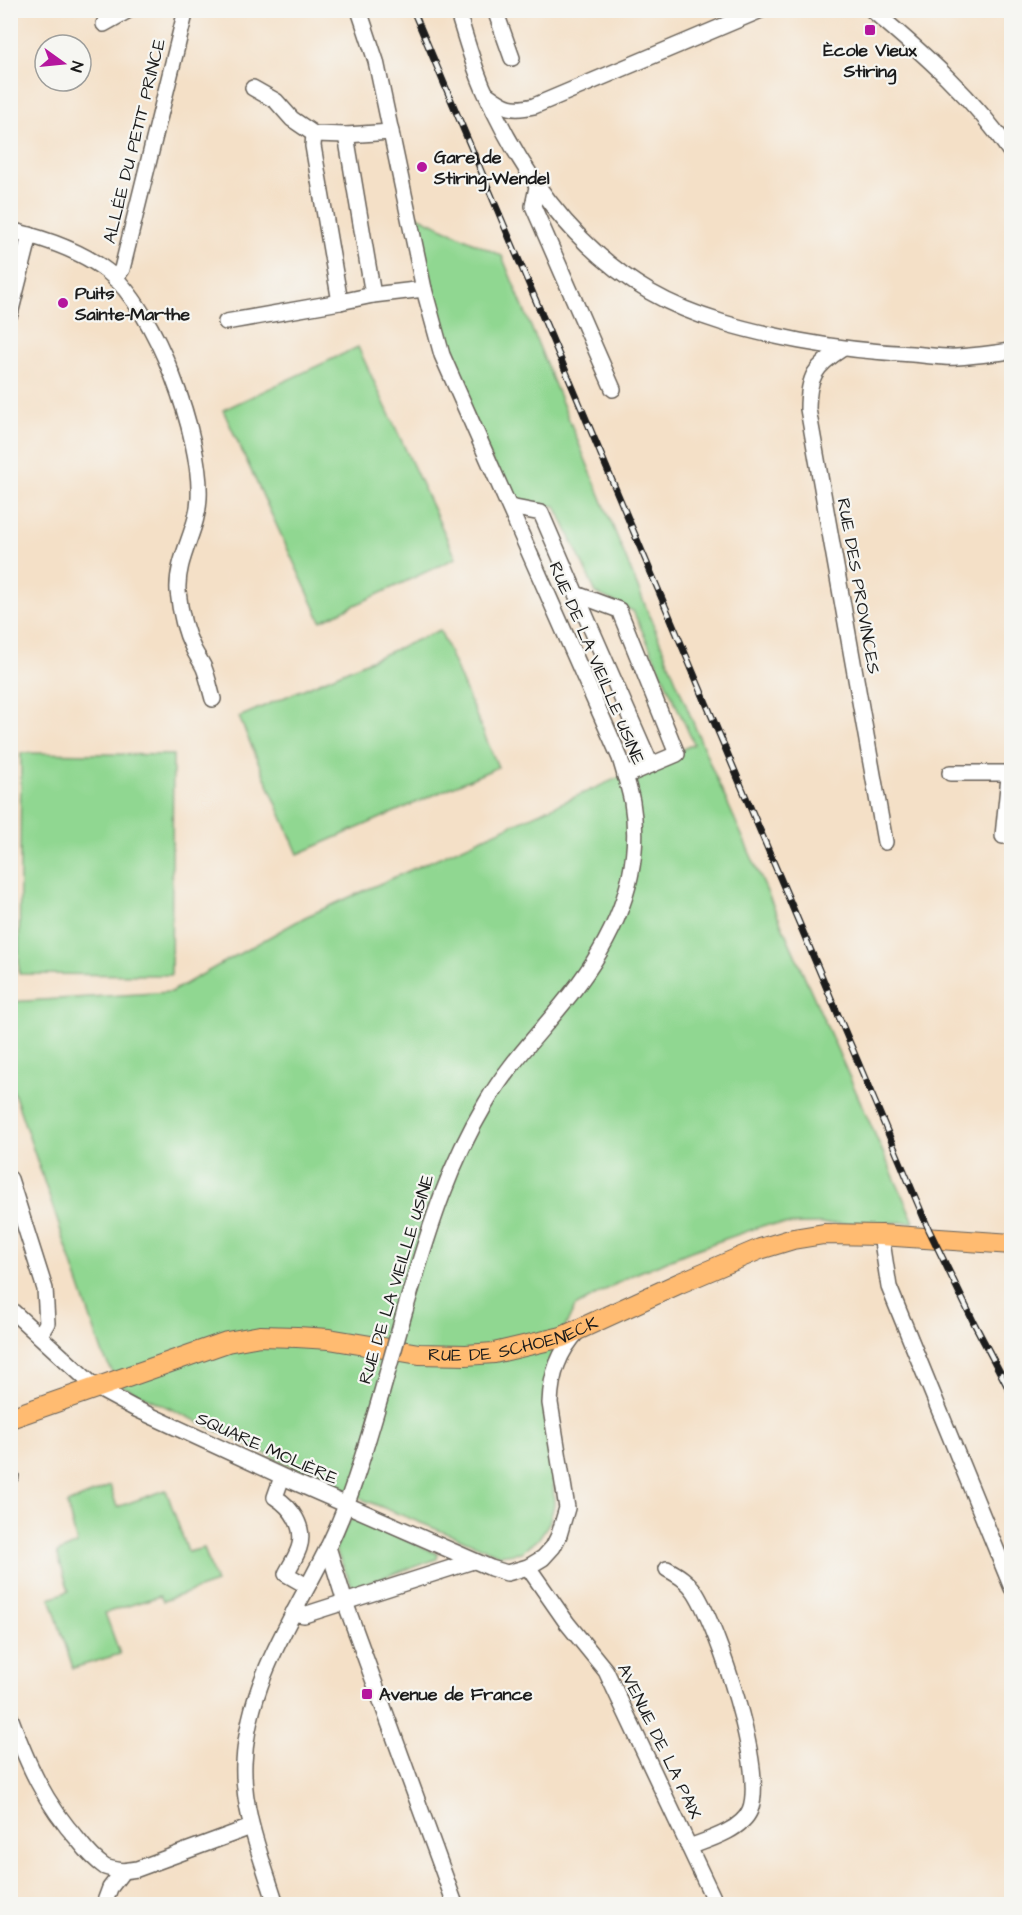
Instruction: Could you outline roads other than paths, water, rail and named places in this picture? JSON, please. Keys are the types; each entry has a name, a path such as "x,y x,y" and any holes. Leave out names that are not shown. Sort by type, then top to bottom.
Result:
{"main road":[{"name":"RUE DE SCHOENECK","path":"10,1418 227,1342 260,1336 329,1339 419,1354 494,1353 528,1346 562,1337 760,1249 793,1239 824,1234 881,1235 1011,1244"}],"street":[{"path":"104,24 129,10"},
{"name":"ALLÉE DU PETIT PRINCE","path":"116,279 122,269 186,10"},
{"name":"RUE DE LA VIEILLE USINE","path":"347,1506 428,1230 450,1171 487,1100 511,1066 584,979 610,936 627,887 633,852 634,826 632,801 620,758 442,355 424,289 376,61 359,10"},
{"path":"457,10 485,93 517,157 537,187 576,233 606,261 650,292 718,322 767,335 842,349 956,357 1011,351"},
{"path":"495,10 512,58"},
{"path":"485,93 506,108 521,109 534,106 760,10"},
{"path":"872,10 945,75 986,120 1011,154"},
{"path":"253,87 276,101 292,119 314,134 346,135 391,132"},
{"path":"314,134 313,146 340,302"},
{"path":"346,135 373,295"},
{"path":"537,187 533,206 613,389"},
{"path":"10,230 30,235 94,262 116,279 150,326 163,352 186,417 194,447 198,477 198,505 184,554 178,589 185,628 204,669 213,699"},
{"path":"10,314 30,235"},
{"path":"226,322 373,295 424,289"},
{"name":"RUE DES PROVINCES","path":"842,349 816,370 810,381 808,409 885,842"},
{"path":"510,507 541,513 651,765"},
{"path":"576,594 619,610 677,754 625,776"},
{"path":"950,773 1007,773 1009,777 1003,836"},
{"path":"10,1179 45,1289 47,1323 40,1335"},
{"path":"881,1235 888,1287 1011,1588"},
{"name":"SQUARE MOLIÈRE","path":"10,1309 95,1387 134,1408 347,1506 269,1659 246,1736 244,1766 252,1827 276,1905"},
{"path":"347,1506 473,1561 507,1573 528,1568 543,1558 553,1547 559,1535 567,1508 550,1403 550,1385 561,1353 579,1330"},
{"path":"282,1477 274,1497 288,1506 301,1533 300,1547 286,1574 307,1586"},
{"path":"328,1547 345,1602 455,1905"},
{"path":"293,1613 304,1615 473,1561"},
{"name":"AVENUE DE LA PAIX","path":"528,1568 567,1623 606,1671 716,1905"},
{"name":"AVENUE DE LA PAIX","path":"667,1569 684,1578 695,1591 706,1614 735,1690 752,1767 753,1800 746,1819 725,1833 689,1847"},
{"path":"10,1717 40,1788 59,1819 106,1867 130,1870"},
{"path":"104,1905 110,1888 130,1870 252,1827"}],"railway":[{"path":"413,10 929,1230 1012,1395"}],"place":[{"name":"Ècole Vieux Stiring","path":"870,30"},
{"name":"Gare de Stiring-Wendel","path":"422,167"},
{"name":"Puits Sainte-Marthe","path":"63,303"},
{"name":"Avenue de France","path":"367,1694"}]}
